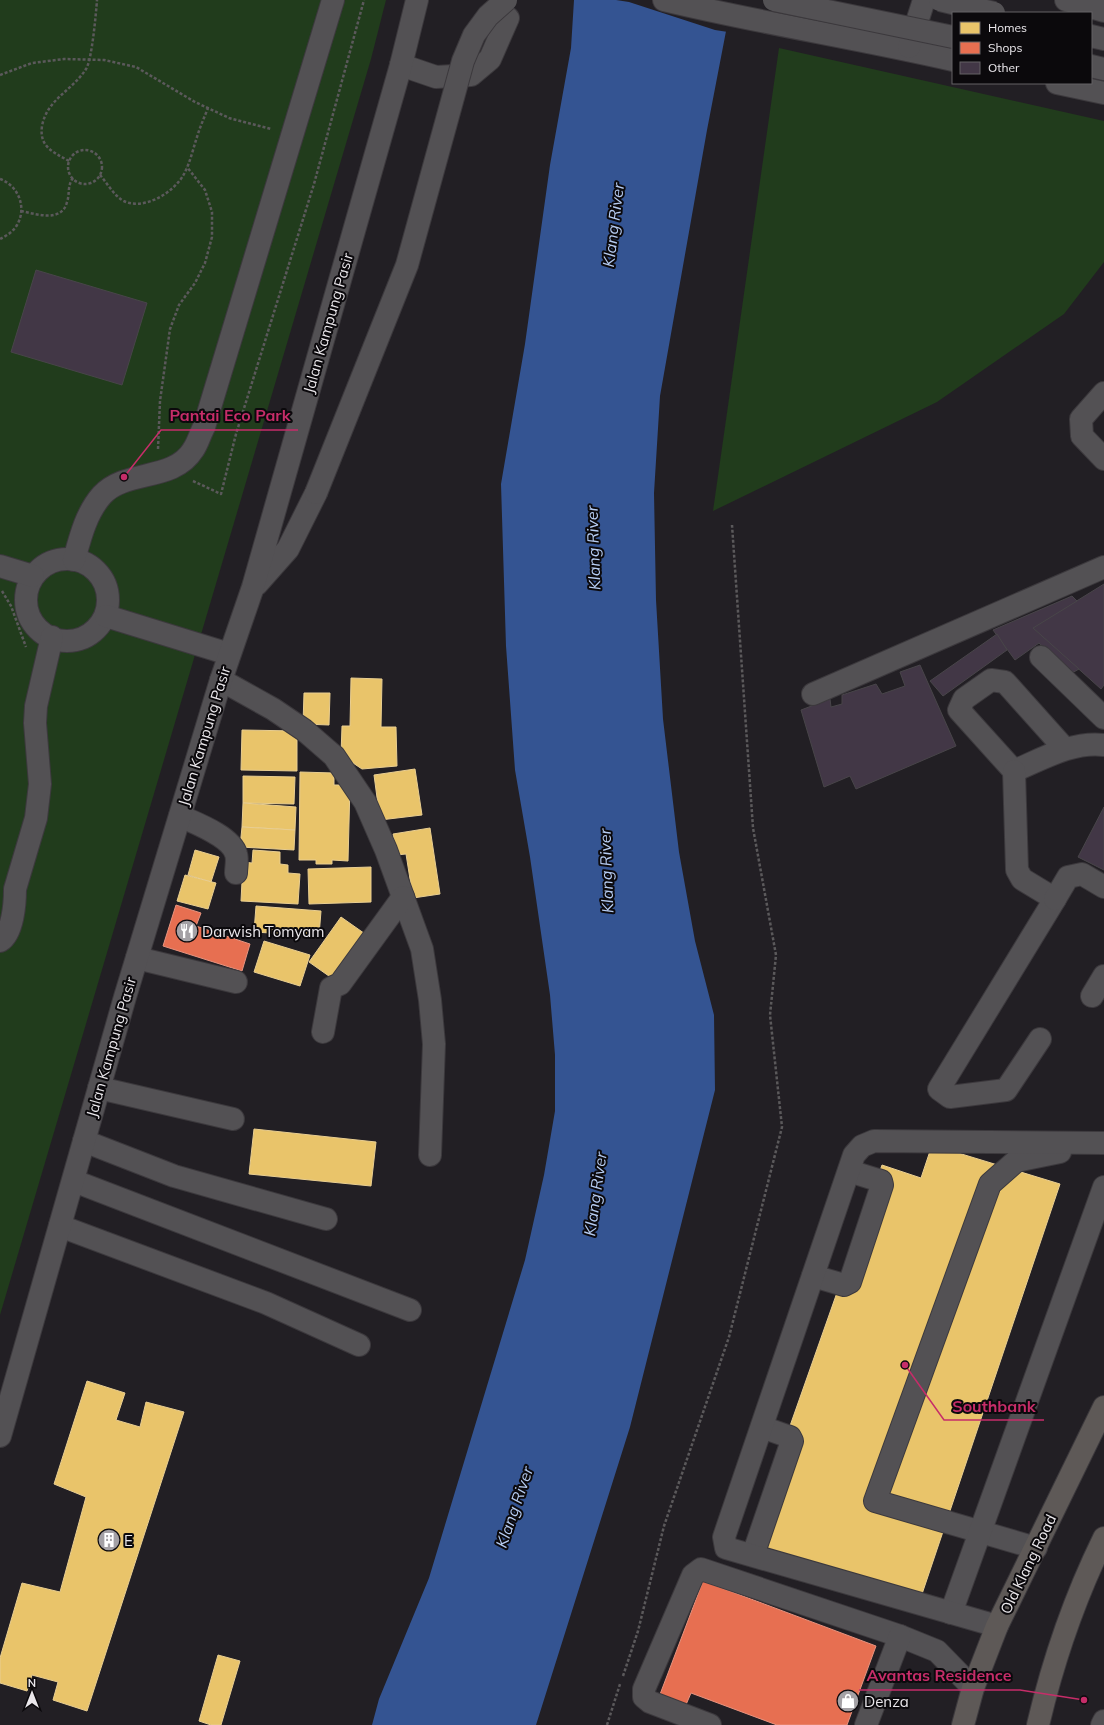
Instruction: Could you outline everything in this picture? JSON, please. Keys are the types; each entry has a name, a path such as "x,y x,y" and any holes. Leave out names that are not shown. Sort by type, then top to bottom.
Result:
{"main road":[{"name":"Old Klang Road","path":"963,1725 973,1688 997,1626 1104,1407"},
{"path":"1038,1725 1047,1689 1081,1588 1104,1538"}],"street":[{"path":"74,560 88,517 102,495 115,485 168,470 183,461 193,450 204,427 333,0"},
{"path":"409,37 417,0"},
{"path":"409,37 426,0"},
{"path":"664,0 725,15 868,41 952,60"},
{"path":"774,0 952,37"},
{"path":"908,50 924,0"},
{"path":"940,0 990,12"},
{"path":"985,12 989,0"},
{"path":"1066,0 1104,10"},
{"path":"401,65 436,77 471,75 490,59 507,9"},
{"path":"253,587 288,548 316,493 407,265 463,61 474,35 488,16 507,9"},
{"path":"1092,36 1104,39"},
{"name":"Jalan Kampung Pasir","path":"0,1436 137,958 229,654 253,587 409,37"},
{"path":"1092,66 1104,69"},
{"path":"1062,84 1104,93"},
{"path":"1104,393 1081,419 1082,436 1104,459"},
{"path":"67,558 79,560 91,566 101,575 107,588 109,602 106,616 98,628 86,636 73,641 58,640 45,634 34,625 28,614 26,601 28,588 33,576 42,567 54,561 67,558"},
{"path":"0,566 33,576"},
{"path":"813,694 1104,567"},
{"path":"106,616 229,654"},
{"path":"0,941 3,939 11,923 15,900 7,886 36,818 40,784 35,723 36,706 52,637"},
{"path":"1041,657 1104,718"},
{"path":"221,680 273,709 297,725 334,756 365,802 386,850 422,949 430,1000 434,1044 430,1156"},
{"path":"1055,899 1022,879 1017,870 1014,771 959,710 964,700 991,680 1005,682 1065,749"},
{"path":"1014,771 1065,749 1098,744 1104,745"},
{"path":"180,816 211,830 230,845 236,854 236,873"},
{"path":"1040,1039 1006,1090 950,1097 939,1089 1068,877 1082,874 1104,887"},
{"path":"323,1032 331,988 340,984 403,897"},
{"path":"137,958 236,982"},
{"path":"1092,996 1104,976"},
{"path":"99,1088 233,1118"},
{"path":"84,1141 174,1176 326,1219"},
{"path":"997,1626 726,1548 724,1537 854,1156 862,1146 874,1141 1104,1144"},
{"path":"1036,1548 875,1501 990,1184 1016,1160 1104,1144"},
{"path":"813,1276 844,1285 850,1282 882,1185 881,1181 849,1171"},
{"path":"74,1180 410,1310"},
{"path":"951,1613 1104,1188"},
{"path":"60,1226 266,1303 359,1345"},
{"path":"753,1555 792,1441 790,1437 762,1427"},
{"path":"710,1725 650,1702 644,1697 644,1688 693,1575 701,1569 900,1636 936,1651 973,1688"},
{"path":"866,1725 900,1636"},
{"path":"1102,1725 1104,1721"}],"path":[{"path":"69,161 53,152 43,143 41,132 44,117 52,103 87,68 97,0"},
{"path":"187,167 205,190 212,212 212,237 205,264 196,283 179,305 170,329 160,401 158,450 168,470 221,494 236,434 314,184 364,0"},
{"path":"0,75 32,63 64,59 104,60 136,67 208,108 229,118 293,134"},
{"path":"100,174 115,195 132,204 143,204 161,196 176,184 184,175 208,108"},
{"path":"83,150 93,152 97,155 102,164 100,174 97,179 88,184 82,183 73,178 69,172 69,161 77,152 83,150"},
{"path":"21,212 49,216 57,215 63,210 67,203 68,188 73,178"},
{"path":"0,179 13,187 21,206 21,212 16,226 9,234 0,239"},
{"path":"607,1725 638,1631 664,1526 729,1337 782,1127 770,1015 776,955 753,828 732,525"}],"green space":[{"path":"0,0 386,0 371,59 0,1315"},
{"path":"779,48 1104,121 1104,262 1064,314 937,402 713,511"}],"water":[{"name":"Klang River","path":"574,0 732,0 707,130 660,396 654,493 656,600 663,719 679,852 695,941 714,1015 715,1090 630,1427 536,1725 372,1725 379,1699 429,1578 525,1260 544,1175 555,1111 555,1055 550,995 530,857 515,770 506,646 501,484 525,344 550,165 571,48"}],"pier":[{"path":"616,0 734,0 728,32 715,30 629,2"}],"building: Homes":[{"path":"351,678 382,679 381,727 396,727 397,766 362,769 341,755 342,726 350,726"},
{"path":"304,693 330,693 329,725 303,724"},
{"path":"242,730 297,731 297,771 241,770"},
{"path":"415,769 422,815 380,820 374,775"},
{"path":"300,772 334,773 334,785 350,785 348,861 332,860 332,864 316,864 316,860 299,860"},
{"path":"243,776 295,777 294,804 243,803"},
{"path":"243,803 296,807 295,830 242,827"},
{"path":"242,827 295,830 294,850 240,847"},
{"path":"430,828 440,894 413,898 406,854 396,855 393,834"},
{"path":"195,850 219,857 211,882 188,875"},
{"path":"253,850 280,852 280,864 288,865 288,873 300,874 298,904 241,901 243,862 252,863"},
{"path":"371,867 371,902 309,904 308,869"},
{"path":"185,875 216,883 208,909 177,901"},
{"path":"256,906 321,911 319,936 254,932"},
{"path":"341,917 368,936 336,981 309,962"},
{"path":"264,941 310,955 300,986 254,972"},
{"path":"254,1129 376,1142 371,1186 249,1174"},
{"path":"932,1145 1060,1184 921,1597 748,1545 882,1165 921,1178"},
{"name":"E","path":"87,1381 125,1393 116,1420 140,1427 146,1402 184,1412 87,1711 53,1700 58,1682 32,1675 27,1691 0,1683 0,1658 22,1583 60,1592 86,1497 54,1484"},
{"path":"218,1655 240,1661 221,1725 211,1725 199,1721"}],"building: Shops":[{"path":"176,905 201,913 196,926 250,944 242,971 163,946"},
{"path":"703,1581 876,1646 847,1725 777,1725 691,1693 685,1707 659,1697"}],"building: Other":[{"path":"36,270 147,303 122,385 11,352"},
{"path":"1104,584 1104,685 1101,689 1033,628"},
{"path":"1072,596 1077,601 1033,628 1079,669 1072,673 1039,643 1015,660 993,630"},
{"path":"997,634 1007,650 943,696 930,681"},
{"path":"920,665 956,746 856,789 850,776 824,787 801,710 830,699 831,707 842,704 842,695 876,684 882,694 905,686 900,672"},
{"path":"1104,807 1104,870 1078,857"}],"place":[{"name":"Pantai Eco Park","path":"124,477"},
{"name":"Darwish Tomyam","path":"187,931"},
{"name":"Southbank","path":"905,1365"},
{"name":"E","path":"109,1540"},
{"name":"Avantas Residence","path":"1084,1700"},
{"name":"Denza","path":"848,1701"}]}
